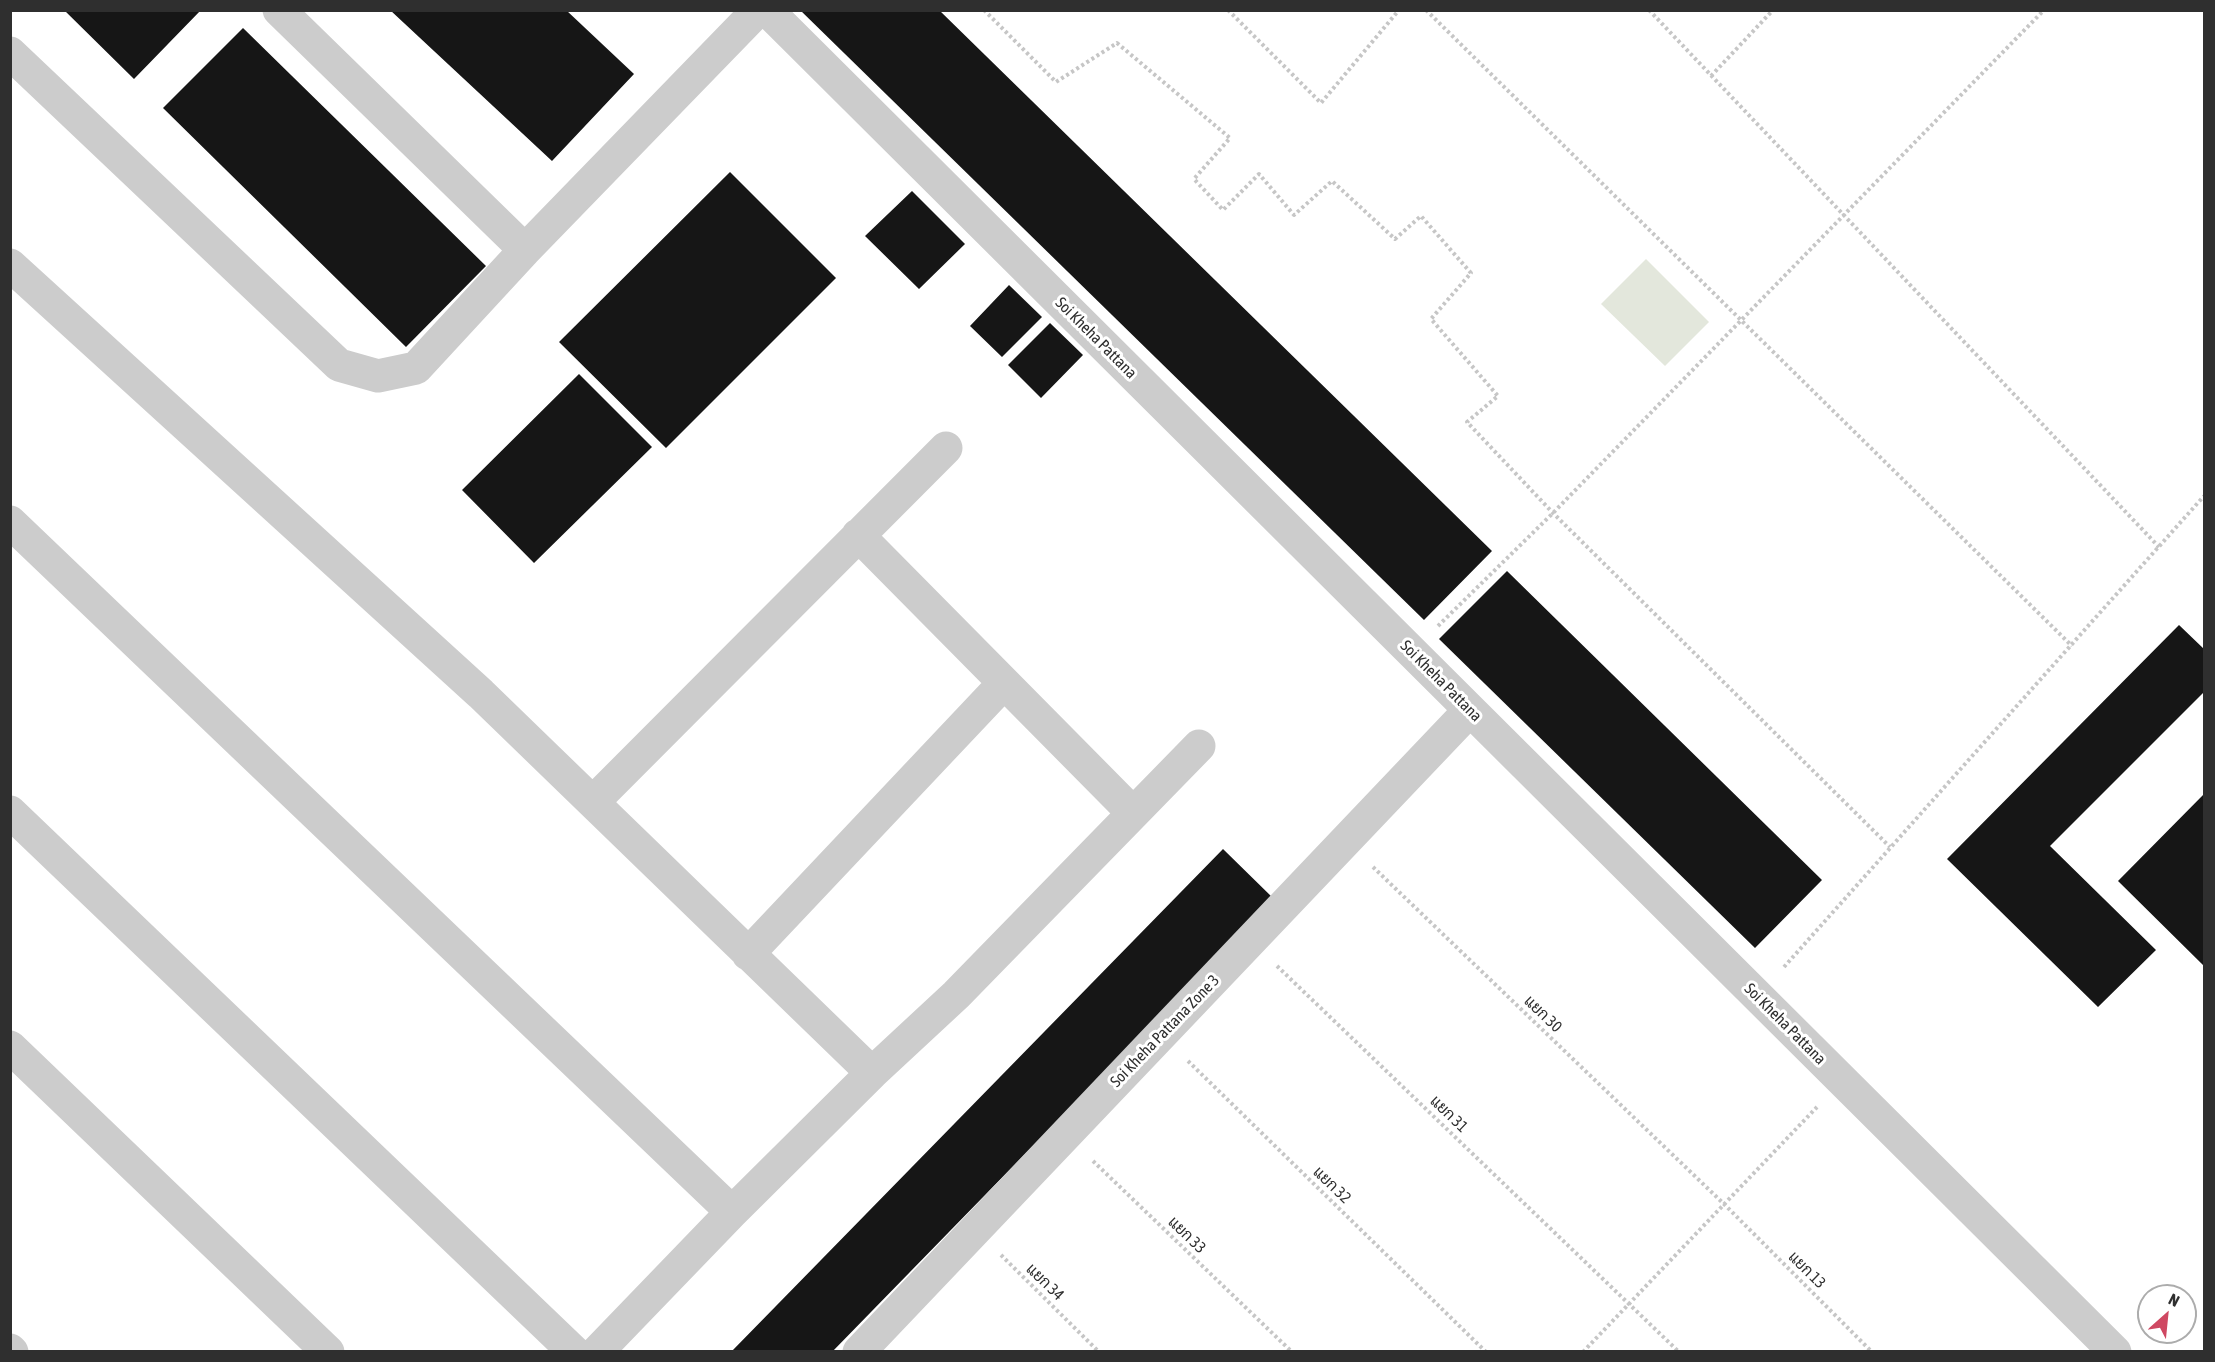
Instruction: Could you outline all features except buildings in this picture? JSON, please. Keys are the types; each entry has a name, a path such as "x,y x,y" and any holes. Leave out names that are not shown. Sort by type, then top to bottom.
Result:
{"street":[{"path":"279,10 525,250"},
{"path":"10,53 339,365 378,376 416,368 525,250 758,10"},
{"name":"Soi Kheha Pattana","path":"766,10 2115,1352"},
{"path":"10,265 481,694 872,1073"},
{"path":"592,802 946,448"},
{"path":"10,522 732,1212"},
{"path":"858,536 1133,813"},
{"path":"748,954 1004,683"},
{"name":"Soi Kheha Pattana Zone 3","path":"859,1352 1470,710"},
{"path":"597,1352 732,1212 872,1073 956,995 1199,746"},
{"path":"10,812 574,1352"},
{"path":"10,1047 328,1352"}],"path":[{"path":"984,10 1056,82 1117,43 1230,138 1194,179 1223,210 1259,174 1294,215 1332,181 1395,239 1421,216 1471,273 1431,319 1498,396 1467,422 1553,513 1890,847"},
{"path":"1228,10 1321,103 1399,10"},
{"path":"1426,10 2072,646"},
{"path":"1649,10 2159,547"},
{"path":"1711,76 1773,10"},
{"path":"1412,652 1553,513 2044,10"},
{"path":"1758,996 2205,496"},
{"name":"แยก 30","path":"1346,841 1725,1205"},
{"name":"แยก 31","path":"1251,941 1679,1352"},
{"name":"แยก 32","path":"1160,1035 1486,1352"},
{"path":"1583,1352 1842,1080"},
{"name":"แยก 33","path":"1065,1135 1292,1352"},
{"name":"แยก 13","path":"1725,1205 1872,1352"},
{"name":"แยก 34","path":"975,1230 1099,1352"}],"shaded area":[{"path":"1646,259 1709,322 1665,366 1601,304"}]}
